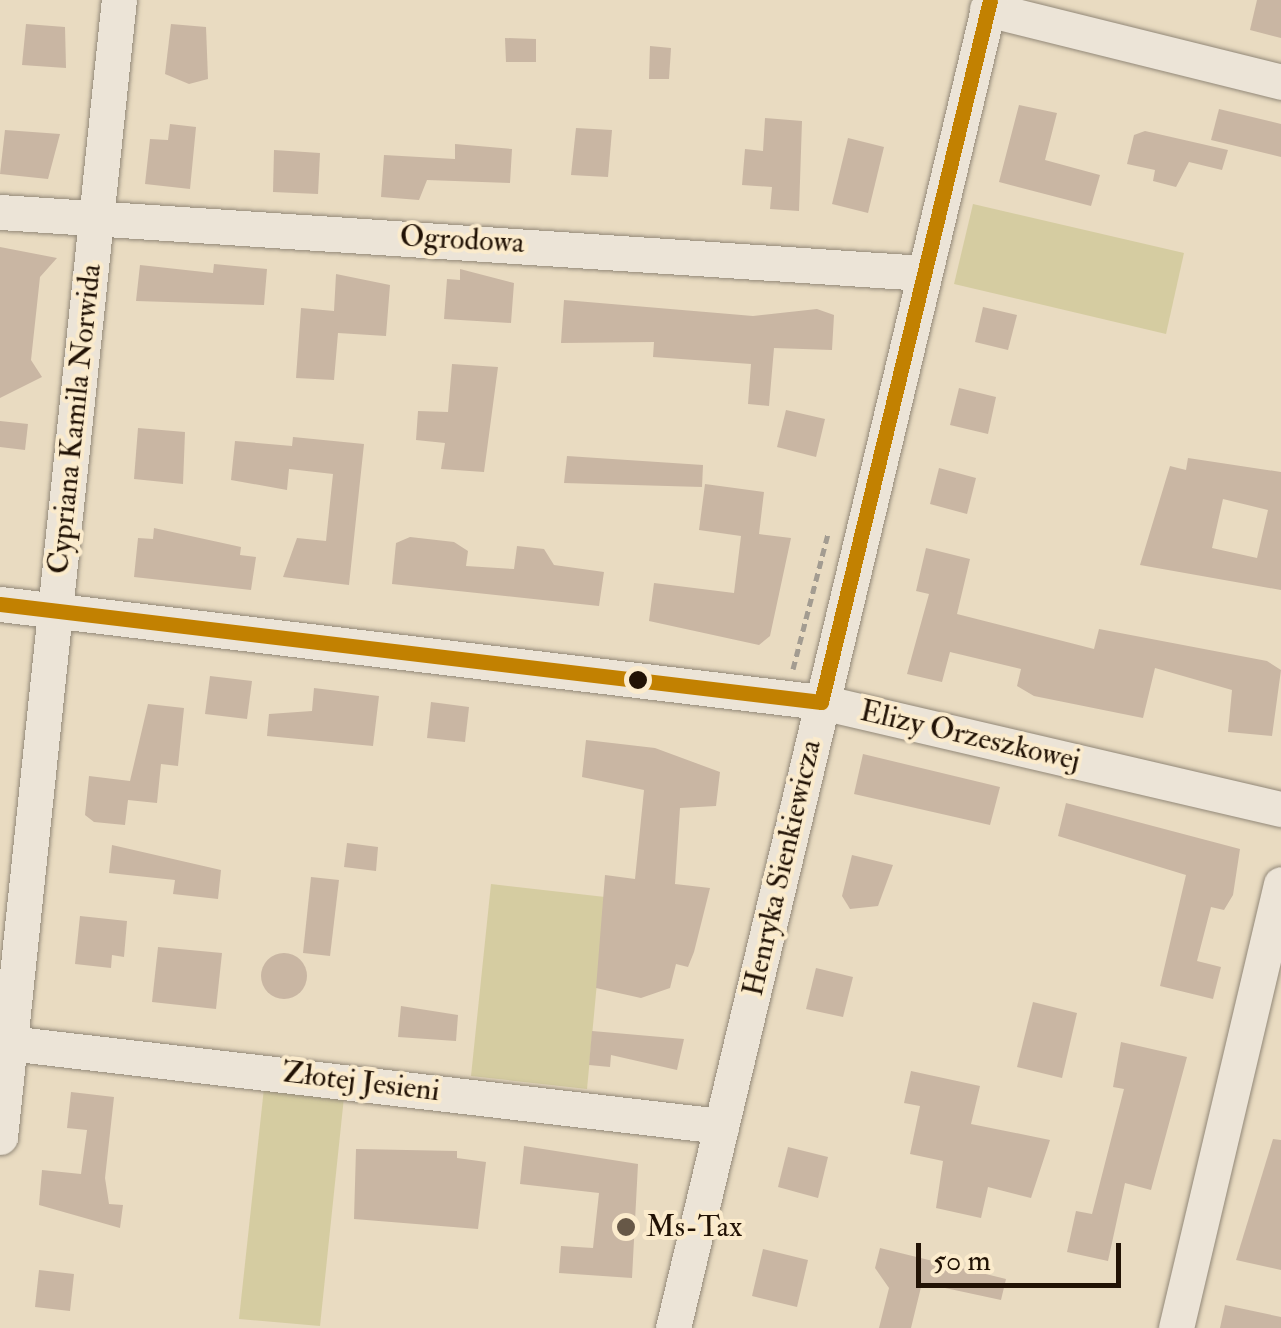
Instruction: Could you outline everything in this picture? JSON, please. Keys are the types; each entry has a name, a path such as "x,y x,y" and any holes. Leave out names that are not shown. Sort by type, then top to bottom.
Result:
{"street":[{"name":"Cypriana Kamila Norwida","path":"0,1137 5,1042 118,0"},
{"path":"988,4 1281,82"},
{"name":"Henryka Sienkiewicza","path":"673,1328 988,4"},
{"name":"Ogrodowa","path":"0,212 924,273"},
{"name":"Elizy Orzeszkowej","path":"0,604 821,702 1281,809"},
{"path":"1176,1328 1281,884"},
{"name":"Złotej Jesieni","path":"5,1042 721,1126"}],"shaded area":[{"path":"973,204 1184,253 1166,334 954,284"},
{"path":"491,884 605,897 587,1089 471,1076"},
{"path":"264,1088 344,1097 320,1326 239,1319"}],"building":[{"path":"1257,0 1281,0 1281,38 1250,30"},
{"path":"26,24 65,27 66,68 22,65"},
{"path":"171,24 206,27 208,79 189,84 165,74"},
{"path":"505,38 536,39 536,62 506,62"},
{"path":"650,46 671,48 669,79 649,79"},
{"path":"1019,105 1057,113 1045,160 1100,175 1091,206 999,182"},
{"path":"1219,109 1281,124 1281,157 1211,140"},
{"path":"765,118 802,121 799,211 770,209 772,187 742,185 745,149 763,151"},
{"path":"170,124 196,127 190,189 145,184 150,139 168,140"},
{"path":"576,128 612,130 608,177 571,175"},
{"path":"5,130 60,134 48,179 0,174"},
{"path":"1145,131 1228,150 1222,170 1189,162 1176,187 1153,181 1155,170 1127,164 1134,135"},
{"path":"848,138 884,147 868,213 832,204"},
{"path":"455,144 512,149 510,183 427,180 419,200 381,197 384,155 455,159"},
{"path":"274,150 320,153 318,194 273,192"},
{"path":"0,247 57,258 40,277 31,360 42,377 0,398"},
{"path":"214,264 267,269 264,305 136,301 140,265 213,273"},
{"path":"460,269 514,283 511,323 444,319 447,279 460,280"},
{"path":"336,274 390,285 386,336 338,333 334,380 296,378 301,308 334,311"},
{"path":"564,300 753,316 817,309 834,315 832,350 774,348 769,406 748,404 751,364 653,357 654,342 561,343"},
{"path":"983,307 1017,315 1008,350 975,342"},
{"path":"452,364 498,367 484,472 441,469 445,443 416,440 418,411 448,412"},
{"path":"959,388 996,397 988,434 950,425"},
{"path":"786,410 825,419 816,457 777,447"},
{"path":"0,421 28,424 25,450 0,447"},
{"path":"138,428 185,432 183,484 134,479"},
{"path":"293,437 364,444 349,585 283,577 297,538 326,541 333,474 289,469 287,490 231,480 235,441 292,446"},
{"path":"567,456 703,465 702,487 564,483"},
{"path":"1188,458 1281,472 1281,590 1140,565 1170,466 1186,470","holes":["1223,499 1268,510 1257,558 1212,548"]},
{"path":"939,468 976,478 967,514 930,504"},
{"path":"705,484 764,492 759,534 791,538 770,636 759,645 649,621 654,583 734,593 741,536 699,530"},
{"path":"154,528 241,547 240,555 256,557 251,590 134,577 138,538 153,539"},
{"path":"410,537 454,542 468,551 466,566 514,569 517,546 544,549 554,565 604,572 599,606 392,584 396,543"},
{"path":"926,548 970,559 957,614 1094,649 1099,629 1267,661 1281,670 1272,736 1228,732 1232,690 1155,668 1143,718 1034,696 1017,686 1021,669 950,652 942,682 907,674 929,594 916,591"},
{"path":"210,676 252,681 247,719 205,714"},
{"path":"314,688 379,696 373,746 267,736 269,714 312,711"},
{"path":"431,702 469,707 465,742 427,738"},
{"path":"148,704 184,708 178,766 161,764 157,803 128,800 125,825 94,822 85,815 89,776 130,781"},
{"path":"586,740 655,748 720,772 716,806 680,808 675,884 710,888 694,952 688,967 676,964 670,988 641,998 596,988 605,875 635,879 644,790 582,777"},
{"path":"863,754 1000,787 990,825 854,794"},
{"path":"1066,803 1240,849 1233,895 1224,910 1211,907 1197,961 1221,967 1213,999 1160,986 1186,875 1058,836"},
{"path":"347,843 378,847 376,871 344,867"},
{"path":"112,845 221,870 218,899 173,894 175,880 109,873"},
{"path":"852,855 893,865 878,906 850,909 842,896"},
{"path":"311,877 339,880 330,956 303,953"},
{"path":"80,916 127,921 124,957 112,955 111,968 75,964"},
{"path":"158,947 222,953 216,1009 152,1002"},
{"path":"284,953 300,960 307,976 300,992 284,999 268,992 261,976 268,960"},
{"path":"816,968 853,977 843,1017 806,1009"},
{"path":"1033,1002 1077,1013 1062,1078 1017,1067"},
{"path":"401,1006 458,1015 456,1041 398,1037"},
{"path":"592,1031 684,1039 677,1070 611,1055 610,1067 589,1065"},
{"path":"1121,1042 1187,1057 1151,1190 1125,1183 1108,1261 1067,1252 1076,1211 1092,1214 1124,1089 1113,1087"},
{"path":"911,1071 980,1086 971,1124 1050,1140 1031,1198 988,1187 981,1218 936,1208 943,1161 910,1154 920,1106 904,1103"},
{"path":"71,1092 114,1097 105,1178 109,1204 123,1205 120,1228 39,1205 42,1170 81,1174 87,1130 67,1128"},
{"path":"1273,1139 1281,1140 1281,1270 1236,1260"},
{"path":"524,1146 638,1164 632,1278 559,1273 561,1246 593,1248 599,1193 520,1184"},
{"path":"788,1147 828,1157 818,1198 778,1187"},
{"path":"356,1149 457,1151 457,1158 486,1162 478,1229 354,1219"},
{"path":"880,1248 1006,1279 1001,1300 922,1283 911,1328 879,1328 889,1288 875,1268"},
{"path":"763,1249 808,1260 797,1307 752,1296"},
{"path":"39,1270 74,1274 70,1311 35,1307"},
{"path":"1225,1305 1281,1317 1281,1328 1220,1328"}],"transit line":[{"path":"0,604 821,702 990,0"}],"place":[{"name":"Ms-Tax","path":"626,1227"}]}
